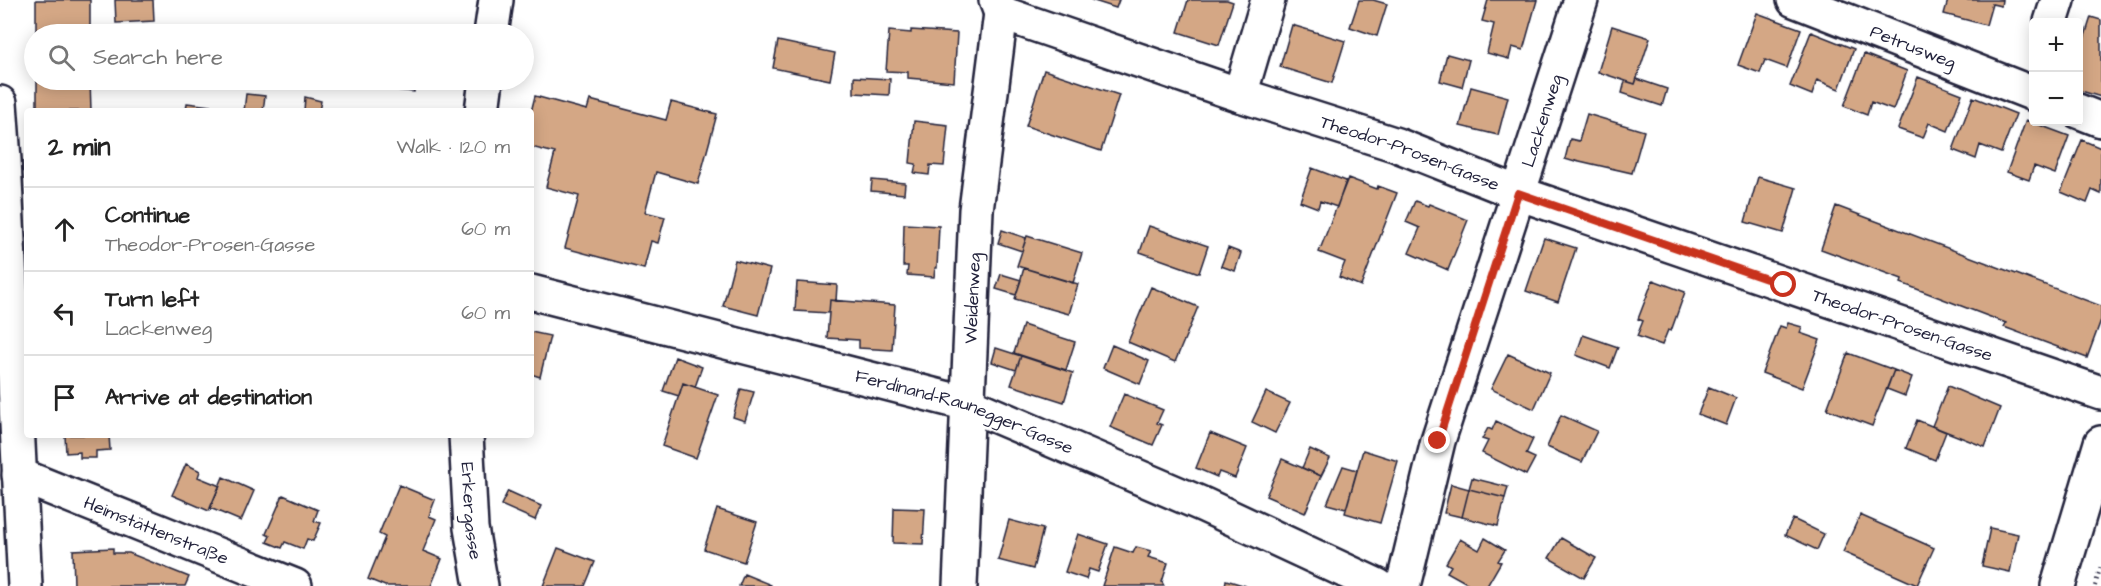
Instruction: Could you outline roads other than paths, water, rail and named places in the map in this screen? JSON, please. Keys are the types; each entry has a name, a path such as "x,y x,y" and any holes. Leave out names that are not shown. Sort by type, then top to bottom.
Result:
{"street":[{"path":"492,24 496,0"},
{"path":"1240,95 1268,0"},
{"name":"Lackenweg","path":"1403,586 1438,441 1581,0"},
{"name":"Petrusweg","path":"1794,0 2029,89"},
{"path":"2052,18 2058,0"},
{"name":"Theodor-Prosen-Gasse","path":"999,6 1240,95 1397,145 1518,193 2101,393"},
{"name":"Weidenweg","path":"960,586 976,210 999,6"},
{"path":"482,108 485,90"},
{"path":"0,103 16,163 19,475 25,586"},
{"path":"2083,113 2101,120"},
{"name":"Ferdinand-Raunegger-Gasse","path":"534,292 968,404 1204,505 1378,586"},
{"name":"Erkergasse","path":"466,438 471,528 481,586"},
{"path":"2058,586 2101,443"},
{"name":"Heimstättenstraße","path":"19,475 295,586"}]}
